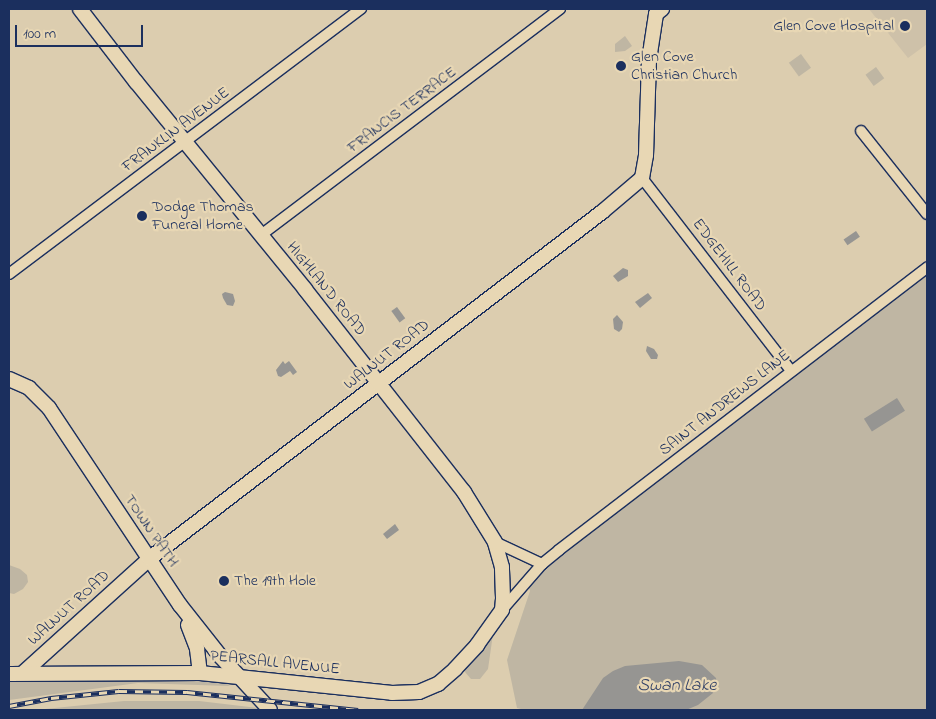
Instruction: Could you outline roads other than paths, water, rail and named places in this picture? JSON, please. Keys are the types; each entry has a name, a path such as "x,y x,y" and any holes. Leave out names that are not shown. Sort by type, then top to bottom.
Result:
{"street":[{"name":"HIGHLAND ROAD","path":"80,9 464,492 495,542 502,567 502,610"},
{"name":"FRANKLIN AVENUE","path":"9,274 360,9"},
{"name":"FRANCIS TERRACE","path":"261,235 560,9"},
{"path":"642,178 646,155 649,60 658,11"},
{"path":"861,130 927,214"},
{"name":"EDGEHILL ROAD","path":"642,178 791,372"},
{"name":"WALNUT ROAD","path":"16,674 149,559 602,212 642,178"},
{"name":"SAINT ANDREWS LANE","path":"502,610 542,564 927,268"},
{"name":"TOWN PATH","path":"9,379 29,388 49,408 180,605 238,676 265,705"},
{"path":"495,542 542,564"},
{"path":"180,605 197,649 200,673"},
{"name":"PEARSALL AVENUE","path":"16,674 200,673 392,693 428,690 456,669 477,645 502,610"},
{"path":"265,705 260,691 264,685 282,681"}],"water":[{"path":"856,231 860,237 847,245 844,239"},
{"path":"623,268 628,270 628,276 618,282 613,276"},
{"path":"225,292 233,294 235,301 233,306 227,305 223,298 222,294"},
{"path":"648,293 652,298 640,308 635,302"},
{"path":"397,307 405,318 400,322 391,311"},
{"path":"617,315 623,322 622,329 619,332 614,329 613,319"},
{"path":"647,346 654,349 658,355 657,359 651,359 646,351"},
{"path":"283,361 285,364 289,361 297,372 293,375 290,371 281,377 278,376 276,370"},
{"path":"897,398 905,411 872,431 864,419"},
{"path":"395,524 399,530 387,539 383,534"},
{"name":"Swan Lake","path":"679,661 702,665 716,678 717,685 713,693 698,705 686,710 582,710 603,678 613,671 625,666"}],"railway":[{"path":"9,706 51,698 119,691 187,692 358,710"}],"place":[{"name":"Glen Cove Hospital","path":"905,26"},
{"name":"Glen Cove Christian Church","path":"621,66"},
{"name":"Dodge Thomas Funeral Home","path":"142,216"},
{"name":"The 19th Hole","path":"224,581"}]}
